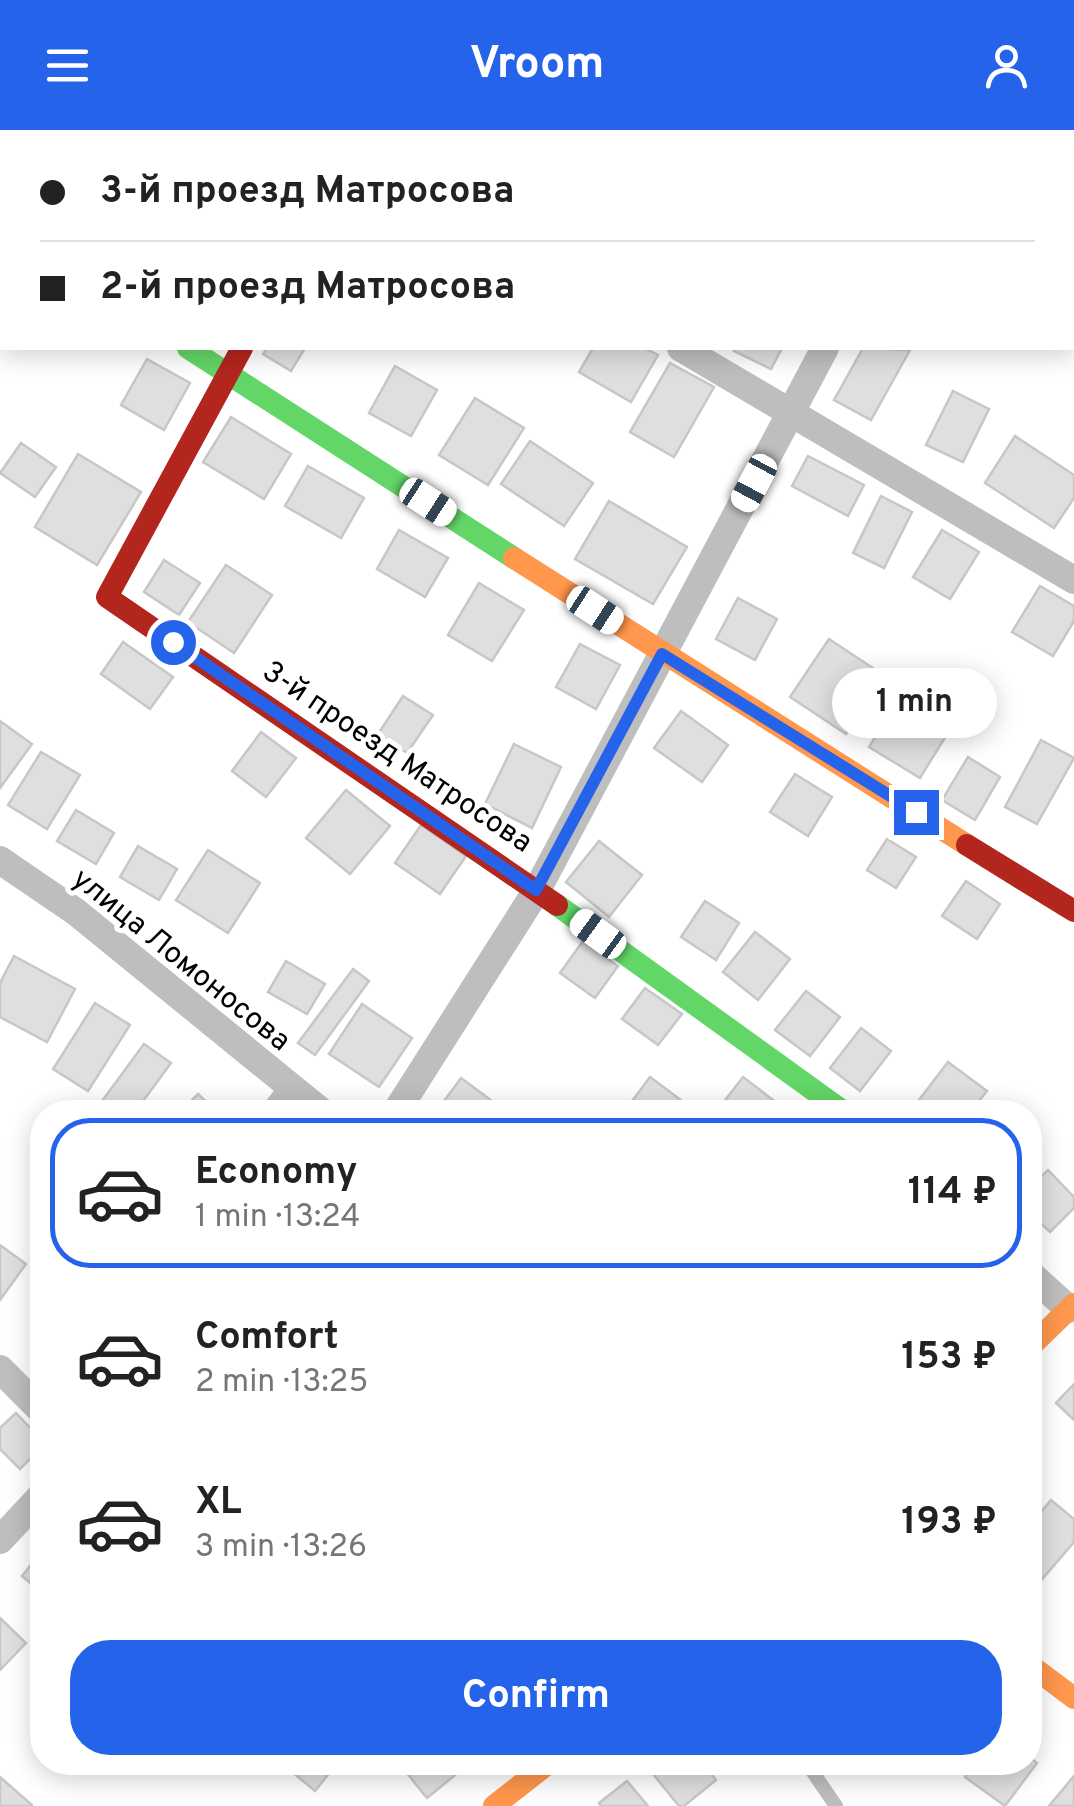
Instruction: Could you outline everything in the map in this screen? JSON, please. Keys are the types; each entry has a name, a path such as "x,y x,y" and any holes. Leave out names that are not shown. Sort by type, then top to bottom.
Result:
{"street":[{"path":"191,350 662,654 1074,912"},
{"path":"228,372 241,350"},
{"path":"685,350 1074,580"},
{"path":"404,1100 536,890 824,350"},
{"name":"3-й проезд Матросова","path":"228,372 107,597 536,890 827,1100"},
{"name":"улица Ломоносова","path":"0,860 76,912 306,1100"},
{"path":"284,1100 292,1090"},
{"path":"1042,1283 1071,1306 1042,1334"},
{"path":"0,1369 30,1399"},
{"path":"0,1540 30,1508"},
{"path":"1042,1674 1074,1698"},
{"path":"494,1806 533,1775"}],"lane":[{"path":"815,1775 836,1806"}],"building":[{"path":"266,350 304,350 291,371 263,354"},
{"path":"592,350 648,350 658,355 631,402 579,372"},
{"path":"735,350 781,350 771,369"},
{"path":"862,350 910,350 871,420 834,400"},
{"path":"147,359 190,383 164,430 121,405"},
{"path":"670,363 714,387 674,457 630,432"},
{"path":"395,366 437,390 411,436 369,413"},
{"path":"953,391 989,409 963,462 926,445"},
{"path":"475,398 524,428 488,485 439,455"},
{"path":"231,417 291,454 264,499 203,462"},
{"path":"1015,436 1074,475 1074,498 1054,528 985,483"},
{"path":"530,441 593,483 564,526 501,484"},
{"path":"21,443 56,467 35,497 0,473"},
{"path":"78,454 141,492 97,565 35,527"},
{"path":"808,456 864,485 848,516 792,486"},
{"path":"308,466 364,498 341,538 285,506"},
{"path":"881,496 912,512 884,568 853,553"},
{"path":"609,501 687,547 653,604 575,559"},
{"path":"399,530 448,558 425,597 377,569"},
{"path":"942,530 979,552 950,599 913,577"},
{"path":"164,560 200,583 179,615 144,592"},
{"path":"226,565 272,595 234,653 188,622"},
{"path":"479,583 524,610 492,661 448,635"},
{"path":"1040,586 1074,606 1074,621 1053,656 1012,632"},
{"path":"738,598 777,619 755,660 716,639"},
{"path":"829,639 885,676 846,734 790,697"},
{"path":"123,642 173,677 150,709 101,674"},
{"path":"580,644 620,665 596,709 556,687"},
{"path":"903,691 954,723 920,778 869,747"},
{"path":"403,696 433,715 407,753 378,734"},
{"path":"681,711 728,745 702,782 654,748"},
{"path":"0,721 32,744 0,788"},
{"path":"261,732 296,758 266,797 232,771"},
{"path":"1041,740 1074,758 1037,824 1005,807"},
{"path":"514,744 561,767 532,828 485,804"},
{"path":"41,752 80,775 47,829 8,805"},
{"path":"968,757 1000,777 975,820 942,800"},
{"path":"795,774 832,797 808,836 770,812"},
{"path":"346,790 390,826 350,874 306,838"},
{"path":"76,810 114,833 96,864 57,841"},
{"path":"421,825 466,856 440,894 395,863"},
{"path":"887,839 916,857 896,888 867,870"},
{"path":"599,841 642,875 609,917 566,882"},
{"path":"138,846 177,869 159,900 120,877"},
{"path":"208,850 260,883 228,933 176,900"},
{"path":"966,881 1000,904 977,939 942,916"},
{"path":"705,901 739,923 716,960 681,937"},
{"path":"755,932 790,959 758,1000 723,972"},
{"path":"583,941 618,966 595,998 560,973"},
{"path":"14,956 75,989 47,1042 0,1017 0,983"},
{"path":"286,961 325,984 307,1014 268,992"},
{"path":"353,969 369,981 315,1055 298,1043"},
{"path":"645,988 682,1014 658,1045 622,1019"},
{"path":"806,991 840,1017 810,1056 775,1030"},
{"path":"95,1003 130,1025 88,1091 53,1069"},
{"path":"362,1004 412,1038 379,1087 329,1054"},
{"path":"861,1028 891,1051 860,1091 830,1068"},
{"path":"144,1044 171,1063 144,1100 103,1100"},
{"path":"948,1062 987,1091 980,1100 919,1100"},
{"path":"650,1077 681,1100 633,1100"},
{"path":"743,1077 773,1100 725,1100"},
{"path":"461,1078 491,1100 445,1100"},
{"path":"1048,1170 1074,1197 1074,1208 1050,1232 1042,1224 1042,1176"},
{"path":"0,1245 26,1264 0,1300"},
{"path":"1074,1384 1074,1420 1056,1403"},
{"path":"16,1413 30,1428 30,1459 20,1469 0,1449 0,1428"},
{"path":"1051,1500 1074,1519 1074,1542 1042,1579 1042,1511"},
{"path":"30,1566 30,1583 22,1576"},
{"path":"0,1618 26,1643 0,1670"},
{"path":"296,1775 328,1775 315,1791"},
{"path":"408,1775 455,1775 427,1798"},
{"path":"654,1775 712,1775 716,1780 679,1806"},
{"path":"966,1775 1028,1775 1005,1806"},
{"path":"1074,1776 1074,1806 1049,1806"},
{"path":"0,1777 32,1805 32,1806 0,1806"},
{"path":"627,1781 648,1806 601,1806 599,1803"}],"traffic: fast":[{"path":"191,350 514,558"},
{"path":"557,905 827,1100"}],"traffic: slow":[{"path":"514,558 967,845"},
{"path":"1042,1335 1074,1304"},
{"path":"1042,1674 1074,1698"},
{"path":"494,1806 533,1775"}],"traffic: jam":[{"path":"241,350 107,597 557,905"},
{"path":"967,845 1074,911"}],"route":[{"path":"173,642 536,890 662,654 916,812"}]}
